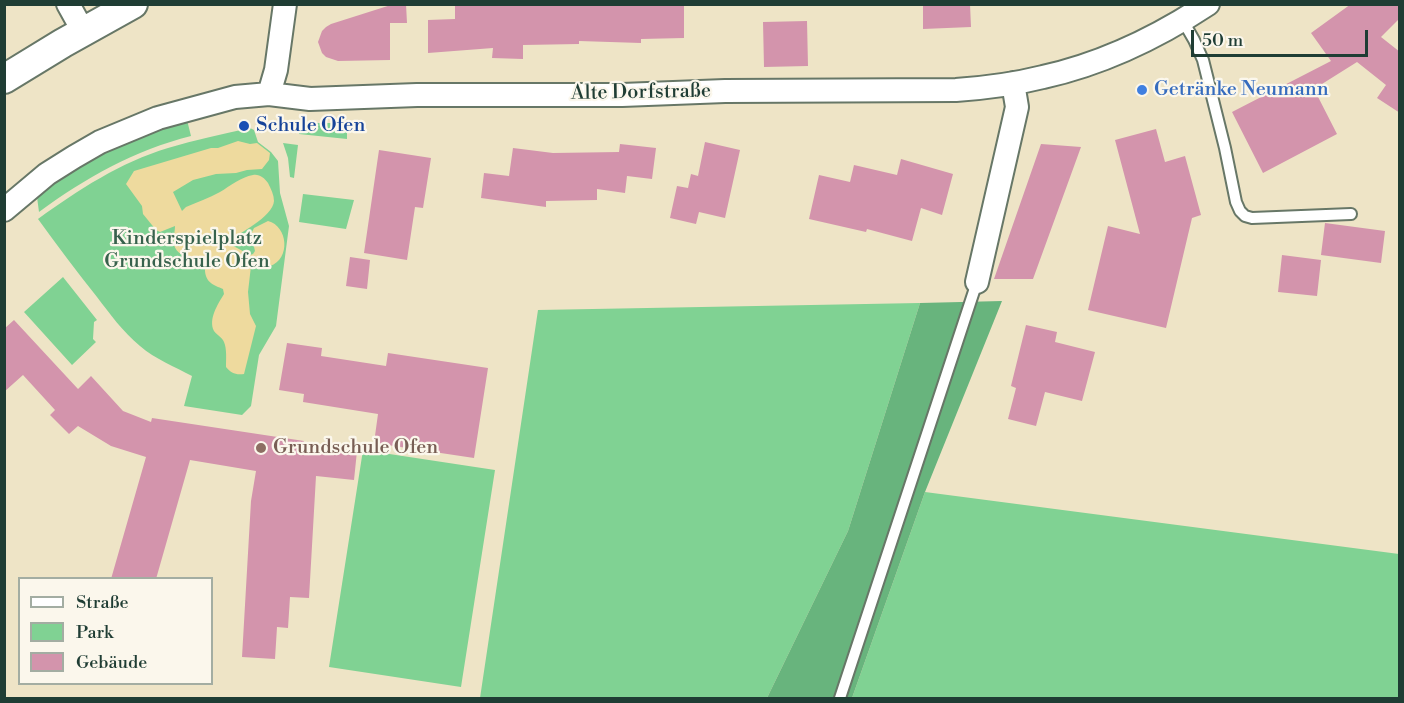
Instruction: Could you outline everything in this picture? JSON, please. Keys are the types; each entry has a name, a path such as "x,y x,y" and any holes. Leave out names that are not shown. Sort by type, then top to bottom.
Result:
{"street":[{"path":"68,4 83,31"},
{"path":"4,79 133,4"},
{"path":"269,94 276,70 285,4"},
{"name":"Alte Dorfstraße","path":"4,210 47,174 74,156 158,118 236,97 269,94 310,99 417,95 956,90 1045,77 1103,58 1154,37 1208,4"},
{"path":"977,282 1017,106 1013,83"}],"lane":[{"path":"1183,21 1203,60 1240,211 1252,218 1351,214"},
{"path":"840,699 977,282"}],"green space":[{"path":"187,120 191,136 130,157 74,188 39,212 37,197 40,192 86,160 160,128"},
{"path":"301,123 347,123 347,139 299,134"},
{"name":"Kinderspielplatz Grundschule Ofen","path":"250,128 254,130 258,142 278,161 280,193 289,226 276,326 259,355 251,406 242,415 184,406 192,376 152,355 128,335 38,219 84,187 133,161 178,145"},
{"path":"283,143 298,145 294,178 290,177 288,158"},
{"path":"303,194 354,200 346,229 299,222"},
{"path":"63,277 97,320 94,322 93,339 96,342 72,365 24,312"},
{"path":"1002,301 925,492 852,698 767,698 848,531 920,303"},
{"path":"920,303 848,531 767,698 480,698 538,310"},
{"path":"363,450 495,470 461,687 329,667"},
{"path":"925,492 1399,554 1399,698 852,698"}],"sand":[{"path":"238,141 257,143 270,153 269,160 262,169 216,174 193,180 173,192 182,211 253,175 263,178 272,192 274,201 268,213 226,242 250,255 253,254 255,251 251,234 254,228 268,221 280,229 284,243 284,250 277,262 268,267 251,266 248,292 250,314 256,326 244,374 234,373 226,367 225,345 212,326 214,312 224,294 223,289 211,283 207,278 205,262 185,256 177,250 174,245 175,226 160,232 156,230 143,214 142,206 126,184 134,171"}],"building":[{"path":"394,4 406,4 407,23 390,23 390,60 338,61 322,53 318,42 326,27"},
{"path":"455,4 684,4 684,38 641,39 641,43 579,41 579,44 523,45 523,59 492,58 493,48 428,53 428,20 455,19"},
{"path":"923,4 970,4 971,27 923,29"},
{"path":"1351,4 1400,4 1400,18 1381,37 1400,52 1400,113 1377,98 1386,85 1357,62 1314,89 1337,134 1263,173 1232,112 1331,61 1311,33"},
{"path":"807,21 808,66 764,67 763,22"},
{"path":"1156,129 1165,162 1185,156 1201,215 1192,218 1166,328 1088,310 1108,226 1140,234 1115,140"},
{"path":"705,142 740,150 725,218 699,212 696,224 670,218 677,186 688,188 691,174 698,176"},
{"path":"620,144 656,148 652,179 627,176 625,193 597,189 597,200 546,201 546,207 481,198 484,173 509,176 513,148 553,153 619,152"},
{"path":"1041,144 1081,147 1033,279 994,279"},
{"path":"379,150 431,158 423,208 415,207 407,260 364,253"},
{"path":"901,159 953,174 942,215 921,208 912,241 867,229 866,232 809,219 819,175 850,182 854,165 897,175"},
{"path":"1325,223 1385,231 1381,263 1321,255"},
{"path":"1282,255 1321,260 1317,296 1278,292"},
{"path":"350,257 370,260 367,289 346,286"},
{"path":"14,320 78,389 91,376 123,411 151,422 152,418 304,441 303,445 357,451 354,480 316,476 309,598 290,597 288,628 277,627 275,659 242,657 251,501 256,471 190,460 157,577 112,577 146,457 111,446 78,426 69,434 50,415 55,410 23,375 4,392 4,329"},
{"path":"1026,325 1057,332 1055,342 1095,352 1082,401 1045,392 1036,426 1008,419 1016,388 1011,386"},
{"path":"287,343 322,348 321,356 386,366 388,353 488,368 474,458 374,443 378,414 303,402 304,394 279,390"}],"place":[{"name":"Getränke Neumann","path":"1142,90"},
{"name":"Schule Ofen","path":"244,126"},
{"name":"Grundschule Ofen","path":"261,448"}]}
